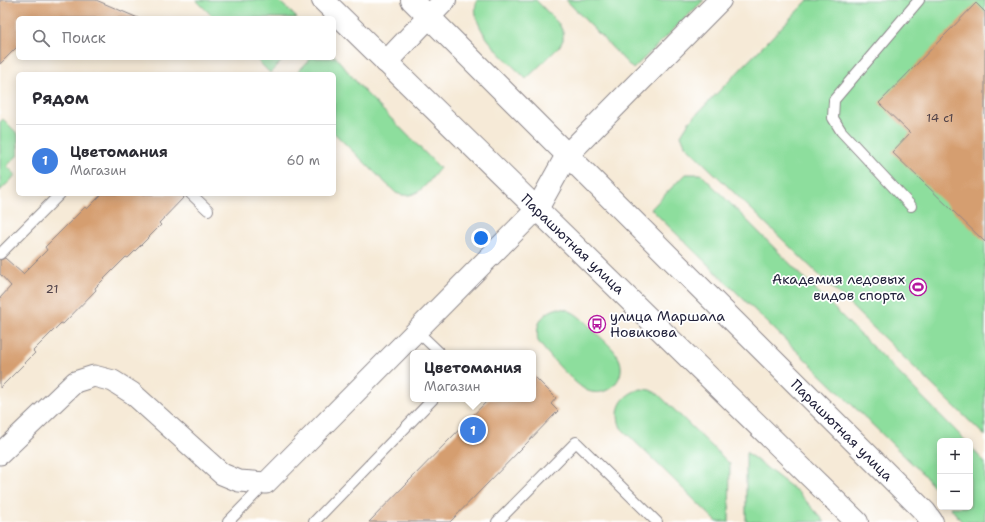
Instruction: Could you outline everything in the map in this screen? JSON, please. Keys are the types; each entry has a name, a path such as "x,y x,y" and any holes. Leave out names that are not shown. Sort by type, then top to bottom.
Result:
{"main road":[{"name":"Парашютная улица","path":"323,0 857,522"},
{"name":"Парашютная улица","path":"412,0 925,512 932,522"},
{"path":"386,62 445,0"},
{"path":"537,209 567,155 720,0"}],"street":[{"path":"0,454 75,382 94,376 113,380 132,393 222,474 239,481 266,483 537,209"}],"lane":[{"path":"911,206 841,131 833,118 834,100 919,0"},
{"path":"0,254 58,196"},
{"path":"193,196 208,210"},
{"path":"417,331 437,350"},
{"path":"314,522 430,402"},
{"path":"497,522 576,442 657,522"},
{"path":"228,522 266,483"}],"green space":[{"path":"196,0 278,0 295,16 212,16"},
{"path":"477,0 536,0 559,24 563,32 563,40 559,47 526,79 500,53 483,33 475,11"},
{"path":"566,0 704,0 633,69"},
{"name":"Академия ледовых видов спорта","path":"808,0 985,0 985,436 685,145 681,135 689,122"},
{"path":"336,57 364,91 440,168 416,193 403,195 396,193 336,135 336,72 298,72 309,60 336,60"},
{"path":"257,60 283,60 271,72 269,72"},
{"path":"3,119 16,132 16,157 7,166 16,175 0,191 0,122"},
{"path":"685,174 701,174 963,438 937,438 937,491 924,475 651,209"},
{"path":"559,308 570,311 582,319 608,344 618,357 621,368 620,375 618,381 608,390 595,392 588,391 583,388 562,369 538,341 537,335 541,320 548,312"},
{"path":"641,389 650,390 658,394 730,464 729,522 717,522 621,428 618,415 621,403 634,391"},
{"path":"973,449 985,463 985,522 962,522 952,510 973,510"},
{"path":"746,452 798,492 825,522 746,522"}],"building":[{"path":"0,0 96,0 133,16 16,16 16,48 0,64"},
{"path":"976,3 985,12 985,242 892,152 910,133 879,103"},
{"path":"100,196 185,196 159,223 161,225 95,288 96,290 63,324 61,323 33,351 35,353 0,388 0,298 11,286 0,274 0,260 5,258 23,274 47,250 45,247 85,207 87,209"},
{"path":"536,378 556,398 551,404 558,411 450,522 369,522 486,402 536,402"}],"place":[{"name":"Академия ледовых видов спорта","path":"918,287"},
{"name":"улица Маршала Новикова","path":"597,324"},
{"name":"Цветомания","path":"473,430"}]}
